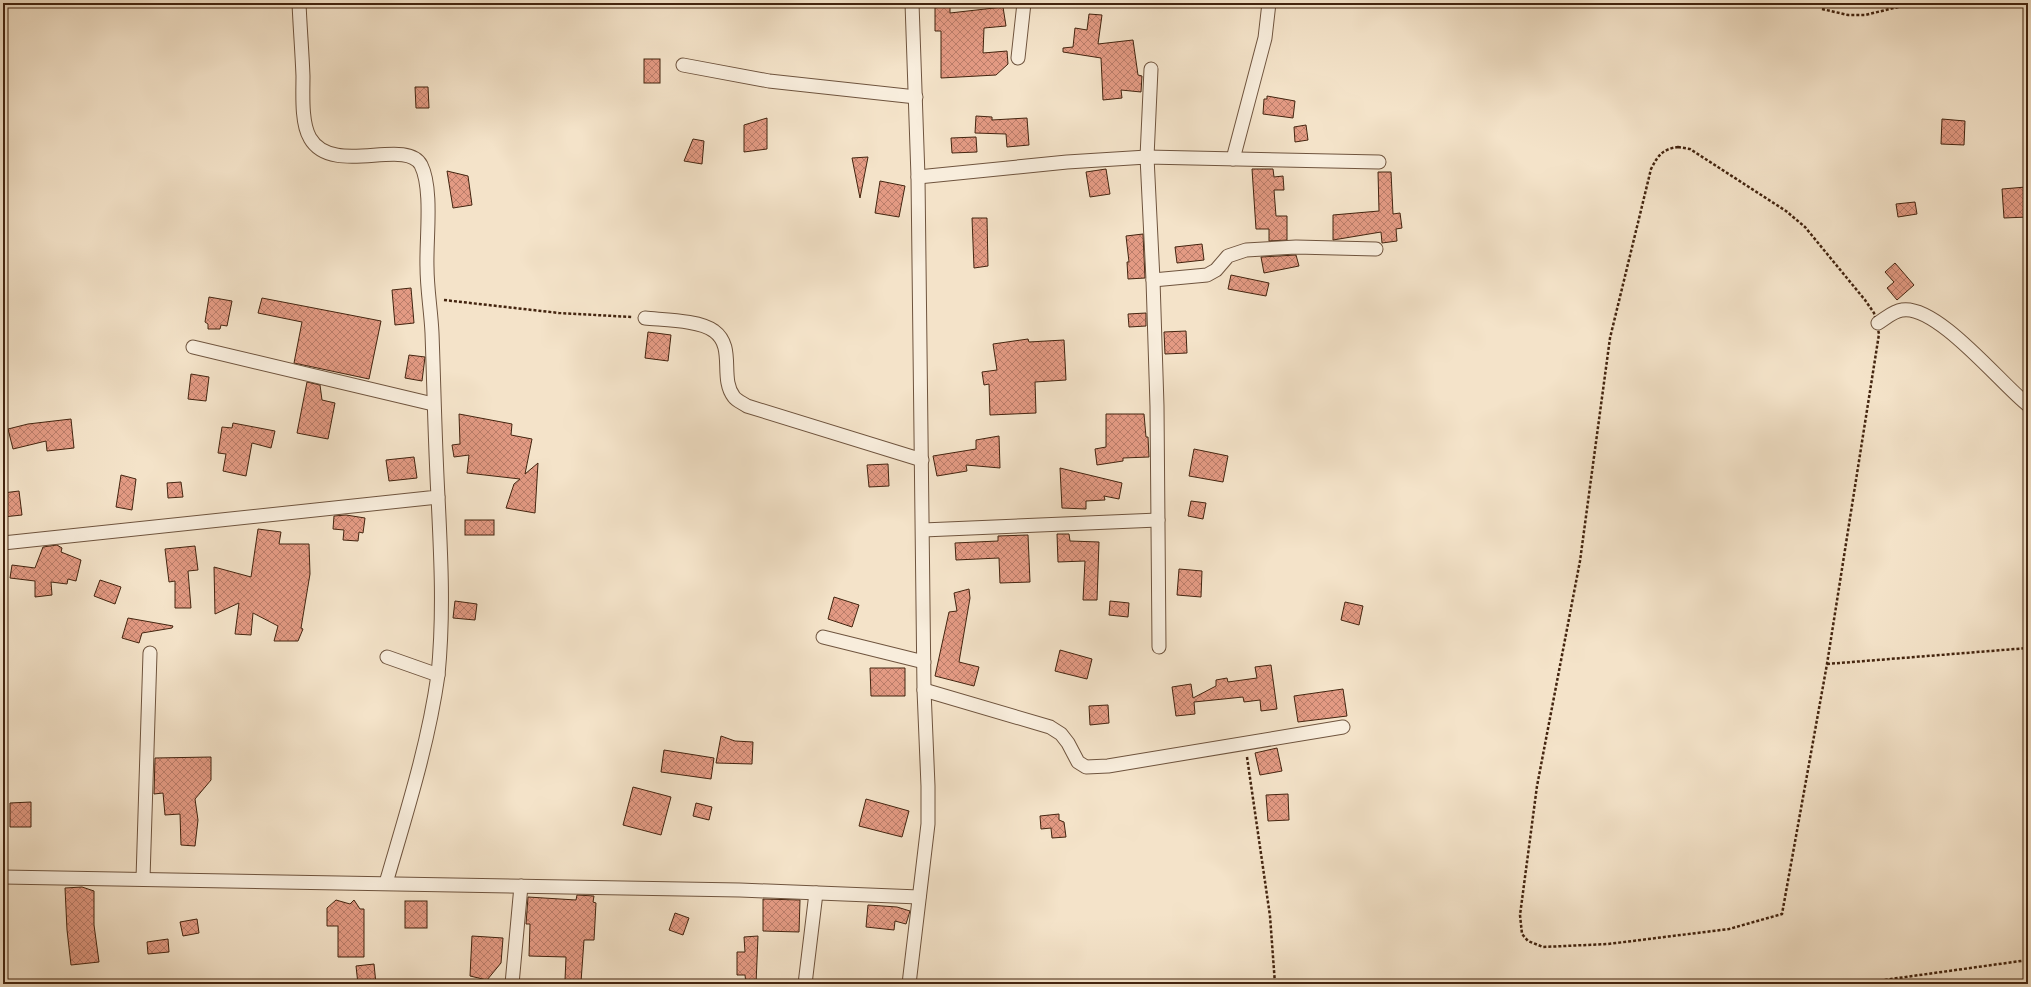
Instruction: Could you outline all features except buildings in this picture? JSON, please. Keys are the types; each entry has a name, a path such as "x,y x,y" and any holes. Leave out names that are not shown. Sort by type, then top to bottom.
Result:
{"street":[{"path":"299,3 304,113 309,138 317,148 327,154 357,156 396,154 410,156 420,163 426,178 427,267 442,616 438,675 432,717 422,759 386,883"},
{"path":"910,984 928,824 924,690 918,176 912,3"},
{"path":"1018,58 1024,3"},
{"path":"1232,159 1265,38 1269,3"},
{"path":"683,65 769,81 916,98"},
{"path":"1151,69 1147,158 1153,280 1159,647"},
{"path":"918,176 1067,162 1147,158 1379,162"},
{"path":"1153,280 1207,275 1216,270 1228,256 1246,250 1296,247 1376,249"},
{"path":"1878,323 1901,310 1911,310 1923,314 1942,325 1962,342 2028,405"},
{"path":"644,318 702,325 714,330 722,339 726,351 727,380 731,392 736,399 747,406 922,460"},
{"path":"193,347 433,404"},
{"path":"3,542 438,497"},
{"path":"923,530 1158,520"},
{"path":"823,637 924,662"},
{"path":"143,879 150,653"},
{"path":"387,657 438,675"},
{"path":"924,690 1050,727 1061,734 1068,743 1078,762 1086,767 1108,766 1343,727"},
{"path":"3,877 740,890 919,897"},
{"path":"512,984 521,886"},
{"path":"806,984 816,893"}],"path":[{"path":"1822,9 1848,15 1864,15 1915,3"},
{"path":"1678,147 1690,149 1786,211 1805,227 1865,300 1878,323 1878,344 1865,416 1827,664 1782,914 1729,929 1608,944 1543,947 1528,941 1522,934 1520,915 1537,786 1580,561 1610,338 1651,169 1658,156 1666,148 1678,147"},
{"path":"429,298 559,312 644,318"},
{"path":"1827,664 2028,648"},
{"path":"1245,743 1270,916 1275,984"},
{"path":"1855,984 2028,960"}]}
